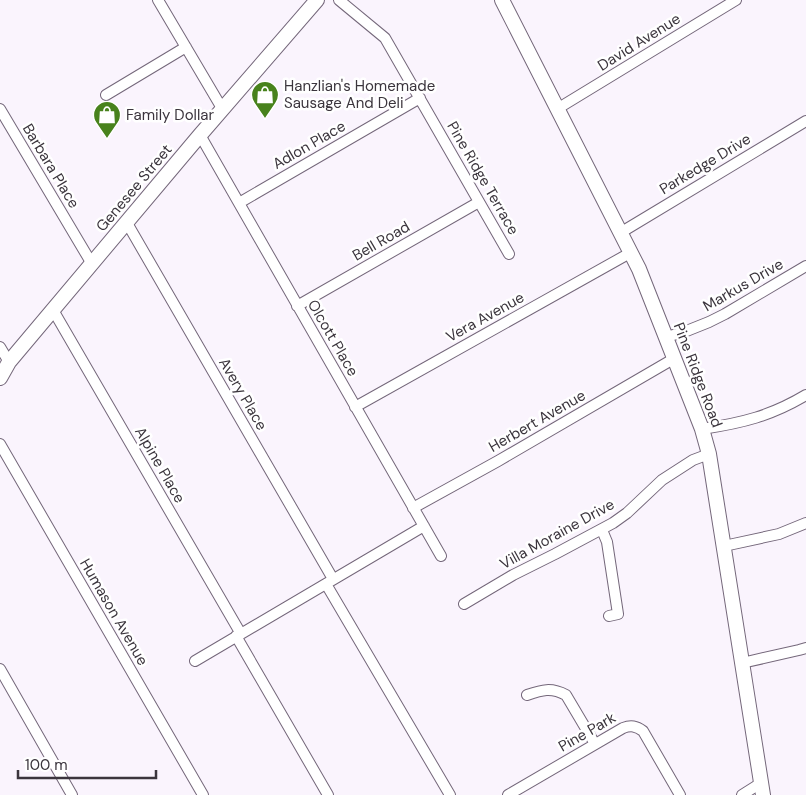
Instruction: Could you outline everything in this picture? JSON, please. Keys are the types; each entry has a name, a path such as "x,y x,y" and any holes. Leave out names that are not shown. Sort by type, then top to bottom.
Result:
{"street":[{"path":"158,0 223,110"},
{"name":"Genesee Street","path":"0,378 9,362 200,135 317,0"},
{"name":"Pine Ridge Terrace","path":"339,0 385,38 509,254"},
{"name":"Pine Ridge Road","path":"502,0 639,269 702,429 710,454 762,789"},
{"name":"David Avenue","path":"558,109 736,0"},
{"path":"106,95 186,47"},
{"name":"Adlon Place","path":"238,203 420,98"},
{"name":"Barbara Place","path":"0,109 92,264"},
{"name":"Parkedge Drive","path":"620,233 806,121"},
{"name":"Olcott Place","path":"200,135 441,556"},
{"name":"Bell Road","path":"298,306 479,202"},
{"name":"Avery Place","path":"127,222 450,795"},
{"name":"Vera Avenue","path":"356,407 630,253"},
{"name":"Markus Drive","path":"666,337 709,322 725,314 806,266"},
{"name":"Alpine Place","path":"53,310 328,795"},
{"path":"0,347 9,362"},
{"name":"Herbert Avenue","path":"413,508 675,358"},
{"path":"702,429 752,420 778,410 806,395"},
{"name":"Humason Avenue","path":"0,444 203,795"},
{"name":"Villa Moraine Drive","path":"464,604 513,575 614,523 662,480 693,460 710,454"},
{"path":"724,546 780,534 806,523"},
{"path":"195,661 424,526"},
{"path":"602,530 607,542 618,614 609,616"},
{"path":"742,663 806,648"},
{"path":"0,669 72,795"},
{"path":"527,696 546,690 558,690 566,695 595,744"},
{"name":"Pine Park","path":"508,795 629,726 643,731 680,795"},
{"path":"742,795 762,789"}],"place":[{"name":"Hanzlian's Homemade Sausage And Deli","path":"265,119"},
{"name":"Family Dollar","path":"107,139"}]}
